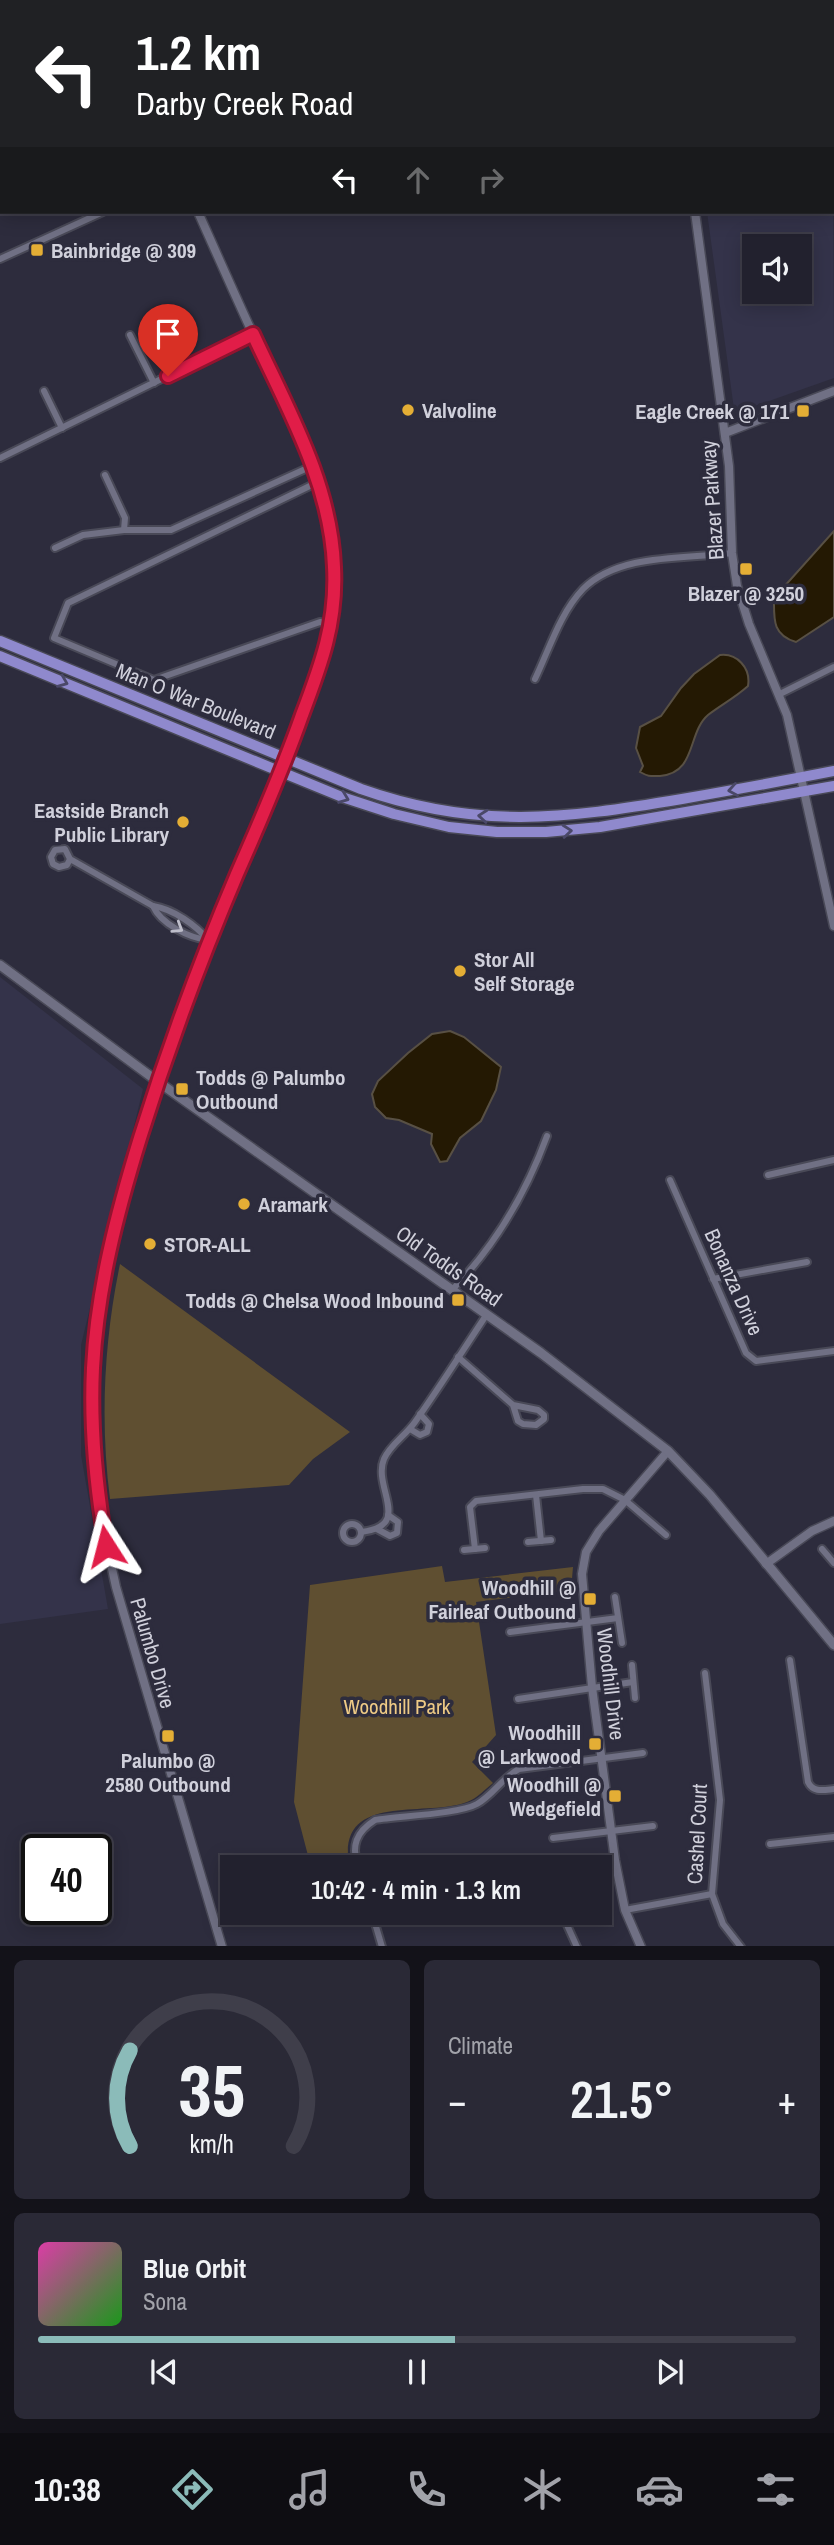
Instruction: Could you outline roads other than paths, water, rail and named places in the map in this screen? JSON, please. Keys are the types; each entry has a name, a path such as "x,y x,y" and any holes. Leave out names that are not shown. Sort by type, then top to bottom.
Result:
{"main road":[{"name":"Man O War Boulevard","path":"0,641 361,789 414,806 446,812 506,818 554,818 601,813 834,771"},
{"name":"Man O War Boulevard","path":"0,656 281,772 394,814 449,827 497,832 546,832 600,827 834,786"},
{"name":"Old Todds Road","path":"0,965 157,1081 487,1314 668,1451 710,1495 834,1645"}],"street":[{"path":"0,259 99,214"},
{"name":"Palumbo Drive","path":"199,214 318,482 333,551 335,587 326,649 281,772 209,941 157,1081 122,1201 102,1284 93,1366 94,1453 101,1515 116,1587 222,1946"},
{"name":"Blazer Parkway","path":"695,214 729,466 732,553 744,612 780,694 791,731 834,926"},
{"path":"0,458 253,334"},
{"path":"130,335 154,383"},
{"path":"44,391 62,428"},
{"path":"725,433 834,391"},
{"path":"55,548 83,535 124,530 171,530 312,466"},
{"path":"105,475 125,518 124,530"},
{"path":"318,482 68,603 54,638 154,680 320,622 331,625"},
{"path":"535,679 566,614 583,589 595,579 616,568 639,562 732,553"},
{"path":"780,694 834,667"},
{"path":"70,859 153,906 157,915 195,939 209,941"},
{"path":"452,1290 480,1259 509,1217 547,1136"},
{"path":"768,1175 834,1160"},
{"name":"Bonanza Drive","path":"670,1180 743,1348 750,1358 768,1360 834,1351"},
{"path":"713,1279 807,1262"},
{"path":"360,1532 377,1529 383,1524 388,1515 383,1464 389,1451 421,1414 487,1314"},
{"path":"458,1357 513,1405 538,1410 544,1415 544,1419 536,1424 523,1424 518,1421 513,1405"},
{"path":"410,1429 420,1435 427,1432 429,1424 421,1414"},
{"name":"Woodhill Drive","path":"641,1946 625,1910 592,1687 581,1584 586,1552 599,1531 668,1451"},
{"path":"475,1549 470,1513 472,1504 481,1500 596,1488 610,1491 625,1500 666,1535"},
{"path":"536,1495 541,1541"},
{"path":"377,1529 390,1536 397,1533 398,1522 388,1515"},
{"path":"766,1564 812,1531 834,1521"},
{"path":"528,1542 551,1541"},
{"path":"464,1550 485,1548"},
{"path":"822,1549 834,1563"},
{"path":"615,1597 622,1643"},
{"path":"510,1632 618,1618"},
{"path":"790,1660 808,1782 819,1791 834,1789"},
{"path":"632,1665 635,1698"},
{"name":"Cashel Court","path":"705,1673 720,1800 712,1894 723,1924 740,1946"},
{"path":"517,1699 634,1682"},
{"path":"354,1855 356,1839 367,1825 375,1820 473,1807 519,1769 643,1753"},
{"path":"553,1838 653,1826"},
{"path":"770,1844 834,1837"},
{"path":"625,1910 712,1894"},
{"path":"376,1925 382,1946"},
{"path":"567,1925 578,1946"}],"place":[{"name":"Bainbridge @ 309","path":"37,250"},
{"name":"Valvoline","path":"408,410"},
{"name":"Eagle Creek @ 171","path":"803,411"},
{"name":"Blazer @ 3250","path":"746,569"},
{"name":"Eastside Branch Public Library","path":"183,822"},
{"name":"Stor All Self Storage","path":"460,971"},
{"name":"Todds @ Palumbo Outbound","path":"182,1089"},
{"name":"Aramark","path":"244,1204"},
{"name":"STOR-ALL","path":"150,1244"},
{"name":"Todds @ Chelsa Wood Inbound","path":"458,1300"},
{"name":"Woodhill @ Fairleaf Outbound","path":"590,1599"},
{"name":"Palumbo @ 2580 Outbound","path":"168,1736"},
{"name":"Woodhill @ Larkwood","path":"595,1744"},
{"name":"Woodhill @ Wedgefield","path":"615,1796"}],"park label":[{"name":"Woodhill Park","path":"397,1706"}]}
